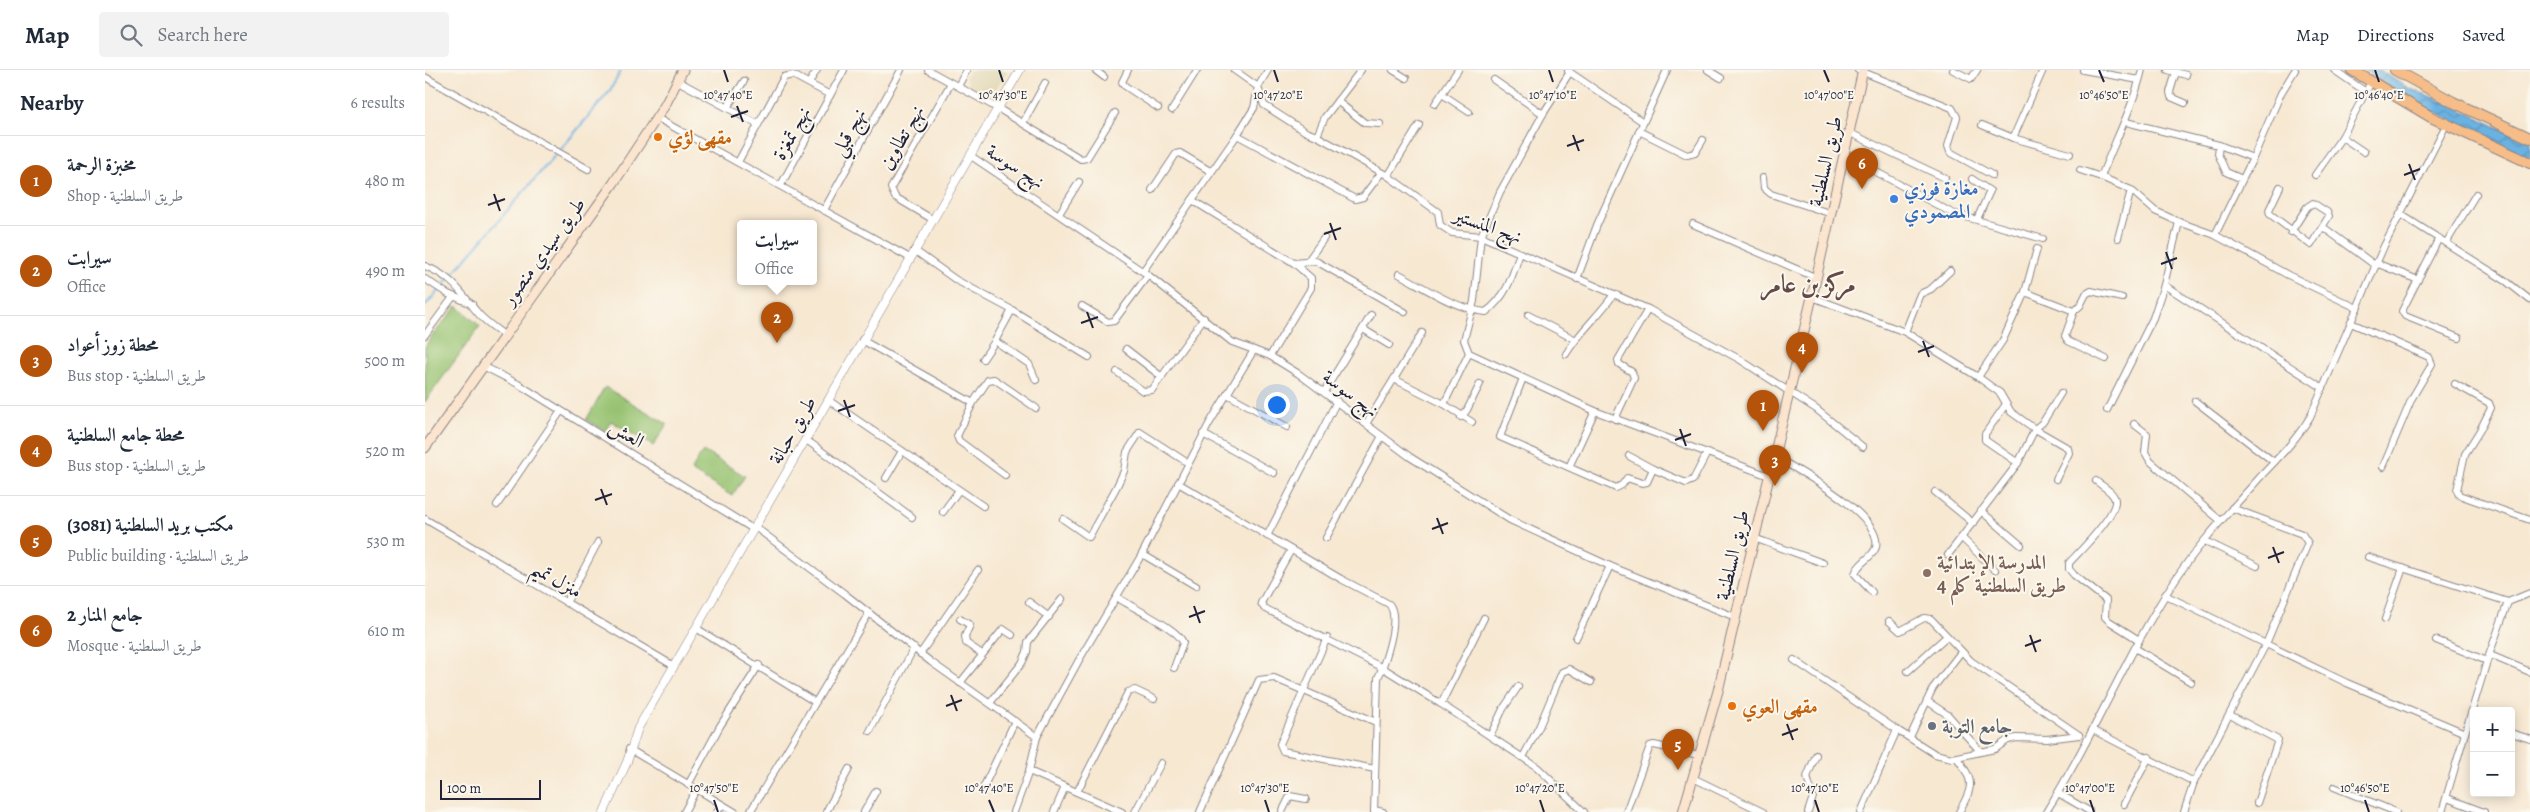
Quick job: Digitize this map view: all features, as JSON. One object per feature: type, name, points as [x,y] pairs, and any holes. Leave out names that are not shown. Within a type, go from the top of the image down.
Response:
[{"type":"highway","points":[[2352,70],[2446,125],[2530,163]]},
{"type":"highway","points":[[2395,70],[2445,98],[2530,138]]},
{"type":"main road","name":"طريق سيدي منصور","points":[[425,448],[613,184],[657,118],[683,70]]},
{"type":"main road","name":"طريق السلطنية","points":[[1683,812],[1735,617],[1817,278],[1850,133],[1861,71]]},
{"type":"street","points":[[809,83],[817,70]]},
{"type":"street","name":"نهج تمغزة","points":[[781,185],[844,70]]},
{"type":"street","name":"نهج قبلي","points":[[824,210],[901,70]]},
{"type":"street","points":[[928,70],[999,108],[1081,159],[1087,158],[1115,113]]},
{"type":"street","points":[[955,85],[967,70]]},
{"type":"street","name":"طريق حبانة","points":[[604,812],[627,762],[629,749],[638,728],[909,258],[971,156],[1020,70]]},
{"type":"street","points":[[1095,70],[1104,77]]},
{"type":"street","points":[[1128,70],[1122,82],[1125,86],[1159,108]]},
{"type":"street","points":[[1172,110],[1197,70]]},
{"type":"street","points":[[1234,70],[1259,87]]},
{"type":"street","points":[[1082,306],[1108,322],[1114,321],[1191,200],[1254,108],[1259,87],[1268,70]]},
{"type":"street","points":[[1317,136],[1325,117],[1361,70]]},
{"type":"street","points":[[1393,70],[1406,78]]},
{"type":"street","points":[[1435,104],[1458,70]]},
{"type":"street","points":[[1577,279],[1597,224],[1667,70]]},
{"type":"street","points":[[1708,70],[1721,78]]},
{"type":"street","points":[[1953,70],[1971,79],[1977,70]]},
{"type":"street","points":[[2013,138],[2043,70]]},
{"type":"street","points":[[2083,70],[2139,80]]},
{"type":"street","points":[[2101,178],[2111,149],[2126,122],[2142,70]]},
{"type":"street","points":[[2168,70],[2186,75]]},
{"type":"street","points":[[2215,235],[2253,158],[2281,93],[2295,70]]},
{"type":"street","points":[[2334,70],[2365,92]]},
{"type":"street","points":[[1643,122],[1569,71],[1500,192],[1481,236],[1472,311],[1464,340],[1469,353],[1595,411],[1769,476]]},
{"type":"street","points":[[1861,71],[1952,108],[1957,117],[1948,146],[1950,152],[1991,175]]},
{"type":"street","points":[[2175,72],[2170,92],[2171,97],[2185,102]]},
{"type":"street","points":[[738,162],[783,77],[791,74],[830,95]]},
{"type":"street","points":[[425,77],[588,169]]},
{"type":"street","points":[[1494,80],[1543,114]]},
{"type":"street","points":[[678,81],[757,124]]},
{"type":"street","points":[[678,81],[757,124]]},
{"type":"street","points":[[727,108],[744,81]]},
{"type":"street","points":[[2315,175],[2342,137],[2371,82]]},
{"type":"street","points":[[1023,123],[1045,83]]},
{"type":"street","name":"نهج تطاوين","points":[[933,219],[895,196],[891,188],[955,85]]},
{"type":"street","name":"نهج المنستير","points":[[1259,87],[1264,105],[1306,132],[1317,136],[1384,175],[1438,212],[1440,225],[1452,233],[1481,236],[1648,309],[1739,359],[1790,390],[1827,416],[1863,447]]},
{"type":"street","points":[[1442,94],[1469,112]]},
{"type":"street","points":[[1337,101],[1365,123],[1379,124]]},
{"type":"street","points":[[657,118],[781,185],[909,258]]},
{"type":"street","points":[[2126,122],[2219,145],[2253,158]]},
{"type":"street","points":[[1237,135],[1355,199],[1363,197],[1384,175],[1419,125]]},
{"type":"street","points":[[1982,125],[2013,138],[2071,154]]},
{"type":"street","points":[[2047,812],[2165,595],[2205,540],[2301,430],[2323,388],[2376,264],[2446,125]]},
{"type":"street","points":[[1639,130],[1687,155],[1695,153],[1703,140]]},
{"type":"street","points":[[1850,133],[1945,178]]},
{"type":"street","points":[[2342,137],[2363,152]]},
{"type":"street","points":[[2219,145],[2218,154],[2226,172],[2242,179]]},
{"type":"street","points":[[1152,190],[1175,154],[1180,153],[1210,172]]},
{"type":"street","points":[[1845,155],[1952,213],[2043,239]]},
{"type":"street","name":"نهج سوسة","points":[[971,156],[1145,273],[1233,342],[1270,356],[1325,392],[1409,456],[1510,520],[1610,566],[1735,617]]},
{"type":"street","points":[[2080,170],[2131,190],[2155,211],[2215,235],[2288,275],[2357,308]]},
{"type":"street","points":[[1763,178],[1764,188],[1771,194],[1832,214]]},
{"type":"street","points":[[1973,180],[1991,191],[1977,219]]},
{"type":"street","points":[[1059,214],[1079,182]]},
{"type":"street","points":[[2279,187],[2269,210],[2270,214],[2291,232],[2311,245],[2329,216],[2327,212],[2313,203],[2307,206],[2291,232]]},
{"type":"street","points":[[2118,238],[2131,190]]},
{"type":"street","points":[[2446,243],[2476,194]]},
{"type":"street","points":[[1191,200],[1294,263],[1311,278],[1311,288],[1270,356]]},
{"type":"street","points":[[2400,214],[2439,238],[2530,300]]},
{"type":"street","points":[[2107,410],[2153,318],[2164,285],[2179,222]]},
{"type":"street","points":[[1693,224],[1817,278]]},
{"type":"street","points":[[2323,227],[2376,264],[2418,280]]},
{"type":"street","points":[[1307,262],[1324,238]]},
{"type":"street","points":[[2439,238],[2402,311],[2405,316],[2459,338]]},
{"type":"street","points":[[1978,377],[2003,340],[2025,292],[2037,249]]},
{"type":"street","points":[[915,250],[955,280],[1012,310],[1089,357]]},
{"type":"street","points":[[1399,274],[1458,306],[1472,311],[1487,312],[1498,303],[1507,291],[1520,253]]},
{"type":"street","points":[[1294,263],[1316,261],[1405,312]]},
{"type":"street","points":[[425,266],[452,281],[482,317],[504,336]]},
{"type":"street","points":[[1905,332],[1920,294],[1931,289],[1950,271]]},
{"type":"street","points":[[428,281],[453,297],[472,304]]},
{"type":"street","points":[[2164,285],[2323,388]]},
{"type":"street","points":[[2106,360],[2068,341],[2065,336],[2074,311],[2080,306],[2085,294],[2091,291],[2122,298]]},
{"type":"street","points":[[2025,292],[2074,311]]},
{"type":"street","points":[[1566,354],[1575,339],[1593,322],[1614,294]]},
{"type":"street","points":[[425,335],[453,297]]},
{"type":"street","points":[[1812,297],[1905,332],[1978,377],[2000,393],[2011,412],[2035,429],[2068,448],[2069,453],[2056,479]]},
{"type":"street","points":[[1615,419],[1634,378],[1632,372],[1619,364],[1618,360],[1648,309]]},
{"type":"street","points":[[983,359],[1012,310]]},
{"type":"street","points":[[1325,392],[1371,315]]},
{"type":"street","points":[[1529,315],[1575,339]]},
{"type":"street","points":[[1117,372],[1143,391],[1152,390],[1204,318]]},
{"type":"street","points":[[2351,323],[2429,357],[2432,364],[2412,398],[2383,467]]},
{"type":"street","points":[[1363,329],[1389,345]]},
{"type":"street","points":[[1366,424],[1422,333]]},
{"type":"street","points":[[862,340],[973,404]]},
{"type":"street","points":[[995,341],[1029,364],[1036,380]]},
{"type":"street","points":[[1126,349],[1162,377]]},
{"type":"street","points":[[1014,812],[1029,771],[1037,737],[1142,554],[1203,434],[1254,350]]},
{"type":"street","points":[[1445,404],[1469,353]]},
{"type":"street","name":"العش","points":[[483,366],[518,384],[754,528],[920,654],[1037,737]]},
{"type":"street","points":[[1523,378],[1500,437],[1616,488],[1621,486],[1627,478],[1642,483],[1647,482],[1653,469]]},
{"type":"street","points":[[1005,475],[959,441],[957,436],[988,380],[994,379],[1036,408]]},
{"type":"street","points":[[1395,379],[1445,404],[1461,417],[1472,422]]},
{"type":"street","points":[[1461,417],[1467,410],[1480,384]]},
{"type":"street","points":[[2455,384],[2489,403],[2491,408],[2481,430],[2465,454],[2457,490],[2459,495],[2530,520]]},
{"type":"street","points":[[1948,555],[1963,538],[2018,463],[2035,429],[2043,422],[2061,393]]},
{"type":"street","points":[[1227,394],[1287,427]]},
{"type":"street","points":[[828,400],[983,506]]},
{"type":"street","points":[[1267,536],[1337,401]]},
{"type":"street","points":[[2195,401],[2274,462]]},
{"type":"street","points":[[2006,404],[1985,434],[1985,440],[2018,463]]},
{"type":"street","points":[[497,505],[561,411]]},
{"type":"street","points":[[1569,467],[1595,411]]},
{"type":"street","points":[[2134,424],[2147,434],[2145,452],[2150,461],[2221,521]]},
{"type":"street","points":[[1063,519],[1089,537],[1124,471],[1127,452],[1140,432],[1188,464]]},
{"type":"street","points":[[1203,434],[1274,473]]},
{"type":"street","points":[[1326,538],[1382,436]]},
{"type":"street","points":[[805,439],[912,517]]},
{"type":"street","points":[[886,478],[903,451]]},
{"type":"street","points":[[1629,456],[1686,483],[1693,480],[1707,453]]},
{"type":"street","points":[[1774,456],[1829,490],[1862,515],[1873,531],[1876,543],[1873,553],[1857,569],[1855,574],[1872,592]]},
{"type":"street","points":[[2096,481],[2112,493],[2115,504],[2104,523],[2069,563],[2069,569],[2073,575],[2106,600],[2105,617],[2139,640]]},
{"type":"street","points":[[1178,483],[1291,550],[1389,604],[1394,609],[1395,618],[1383,668],[1378,678],[1374,811],[1383,812]]},
{"type":"street","points":[[943,512],[959,490]]},
{"type":"street","points":[[1935,492],[1973,523]]},
{"type":"street","points":[[2184,812],[2194,782],[2266,644],[2308,544],[2302,534],[2296,531],[2233,508]]},
{"type":"street","points":[[1981,511],[2021,545]]},
{"type":"street","name":"منزل تميم","points":[[425,519],[674,666]]},
{"type":"street","points":[[1754,538],[1823,563]]},
{"type":"street","points":[[1963,538],[1995,570]]},
{"type":"street","points":[[2205,540],[2257,566]]},
{"type":"street","points":[[566,603],[598,542]]},
{"type":"street","points":[[1291,550],[1261,603],[1264,608],[1327,638],[1383,668],[1441,704],[1523,757],[1555,783],[1584,812]]},
{"type":"street","points":[[1142,554],[1196,586]]},
{"type":"street","points":[[2368,557],[2509,602],[2523,598],[2530,593]]},
{"type":"street","points":[[1576,638],[1610,566]]},
{"type":"street","points":[[2385,619],[2403,568]]},
{"type":"street","points":[[920,654],[978,570]]},
{"type":"street","points":[[2165,595],[2347,683],[2465,732]]},
{"type":"street","points":[[1117,597],[1179,636],[1183,643],[1174,668]]},
{"type":"street","points":[[2523,598],[2530,601]]},
{"type":"street","points":[[989,704],[1022,663],[1027,652],[1028,642],[1063,599]]},
{"type":"street","points":[[1029,602],[1049,617]]},
{"type":"street","points":[[2475,707],[2488,658],[2509,602]]},
{"type":"street","points":[[750,812],[869,614]]},
{"type":"street","points":[[1441,704],[1485,618]]},
{"type":"street","points":[[1889,621],[1900,631],[1928,618],[1961,652],[2011,690],[2087,740]]},
{"type":"street","points":[[960,619],[970,625],[965,636],[966,642],[982,654]]},
{"type":"street","points":[[696,628],[759,665],[815,702]]},
{"type":"street","points":[[960,683],[1003,629],[1012,635]]},
{"type":"street","points":[[1909,671],[1947,636]]},
{"type":"street","points":[[1327,638],[1280,744],[1283,751],[1375,769]]},
{"type":"street","points":[[2436,640],[2530,672]]},
{"type":"street","points":[[870,731],[913,648]]},
{"type":"street","points":[[2135,648],[2191,682]]},
{"type":"street","points":[[1910,737],[1933,688],[1961,652]]},
{"type":"street","points":[[1794,660],[1935,754],[1957,758],[1980,751],[1995,749],[2008,740],[2016,738],[2047,739],[2079,735]]},
{"type":"street","points":[[687,785],[720,726],[759,665]]},
{"type":"street","points":[[1523,757],[1539,727],[1563,672],[1569,669],[1591,682]]},
{"type":"street","points":[[1200,812],[1259,680],[1274,678],[1304,693],[1376,722]]},
{"type":"street","points":[[1490,736],[1503,709],[1518,687]]},
{"type":"street","points":[[1077,792],[1128,692],[1135,690],[1153,698]]},
{"type":"street","points":[[1927,701],[1948,715],[1980,751]]},
{"type":"street","points":[[2230,715],[2278,740],[2257,802]]},
{"type":"street","points":[[984,786],[1015,722]]},
{"type":"street","points":[[2442,812],[2465,732],[2470,723]]},
{"type":"street","points":[[1861,812],[1897,730]]},
{"type":"street","points":[[2093,730],[2149,757],[2194,782]]},
{"type":"street","points":[[2515,734],[2530,739]]},
{"type":"street","points":[[1626,812],[1650,746],[1654,745],[1699,755]]},
{"type":"street","points":[[629,749],[735,812]]},
{"type":"street","points":[[1808,812],[1813,797],[1807,777],[1815,755]]},
{"type":"street","points":[[2124,804],[2149,757]]},
{"type":"street","points":[[1957,758],[1969,776],[1971,786],[1959,812]]},
{"type":"street","points":[[1135,812],[1161,763]]},
{"type":"street","points":[[826,812],[849,769]]},
{"type":"street","points":[[1029,771],[1077,792],[1106,809],[1122,812]]},
{"type":"street","points":[[1693,778],[1763,812]]},
{"type":"street","points":[[1054,812],[1065,787]]},
{"type":"street","points":[[2333,787],[2396,812]]},
{"type":"street","points":[[683,812],[696,790]]},
{"type":"street","points":[[864,812],[876,792]]},
{"type":"street","points":[[2058,793],[2089,811]]},
{"type":"street","points":[[1282,812],[1290,796],[1306,799]]},
{"type":"street","points":[[2447,798],[2484,812]]},
{"type":"street","points":[[717,812],[722,805]]},
{"type":"shaded area","points":[[970,70],[1007,70],[994,93],[988,94],[979,90],[976,95],[965,90],[968,84],[966,77]]},
{"type":"green space","points":[[457,306],[480,326],[425,402],[425,347]]},
{"type":"green space","points":[[605,387],[667,424],[653,446],[611,421],[605,431],[586,420]]},
{"type":"green space","points":[[703,451],[745,476],[732,496],[691,471]]},
{"type":"water","points":[[2364,70],[2379,70],[2408,88],[2438,99],[2530,142],[2530,158],[2409,100]]},
{"type":"waterway","points":[[560,150],[609,92],[621,71]]},
{"type":"waterway","points":[[425,306],[557,153]]},
{"type":"place","name":"مقهى لؤي","points":[[658,137]]},
{"type":"place","name":"جامع المنار 2","points":[[1862,189]]},
{"type":"place","name":"مغازة فوزي المصمودي","points":[[1894,199]]},
{"type":"place","name":"سيرابت","points":[[777,343]]},
{"type":"place","name":"محطة جامع السلطنية","points":[[1802,373]]},
{"type":"place","name":"مخبزة الرحمة","points":[[1763,431]]},
{"type":"place","name":"محطة زوز أعواد","points":[[1775,486]]},
{"type":"place","name":"المدرسة الإبتدائية طريق السلطنية كلم 4","points":[[1927,573]]},
{"type":"place","name":"مقهى العوي","points":[[1732,706]]},
{"type":"place","name":"جامع التوبة","points":[[1932,726]]},
{"type":"place","name":"مكتب بريد السلطنية (3081)","points":[[1678,770]]},
{"type":"district","name":"مركز بن عامر","points":[[1808,283]]}]
